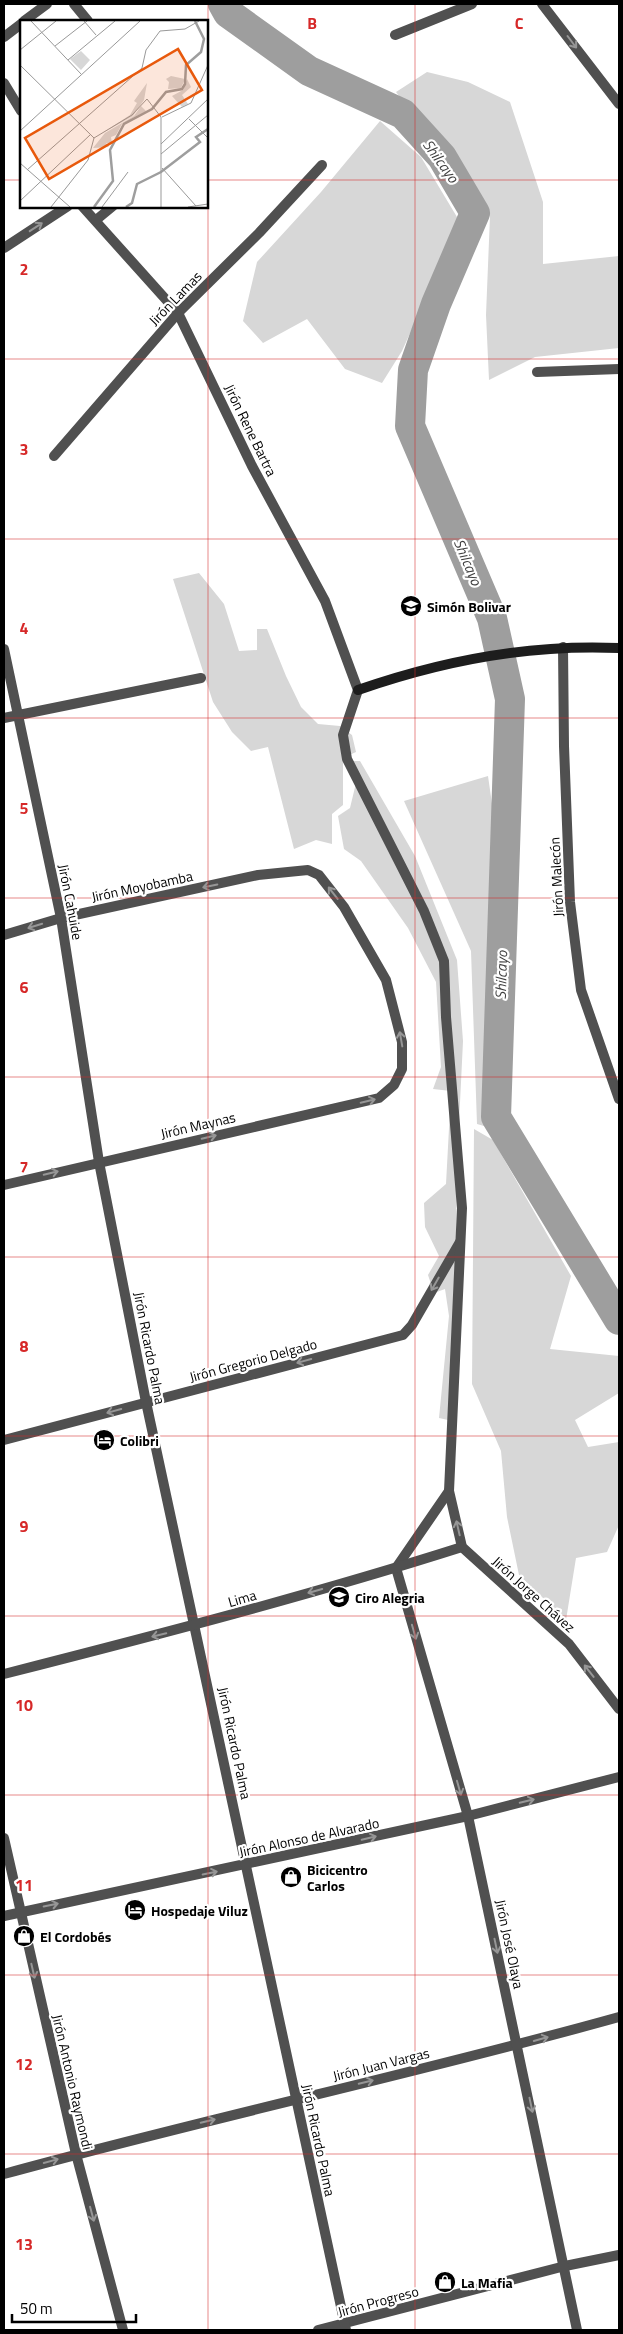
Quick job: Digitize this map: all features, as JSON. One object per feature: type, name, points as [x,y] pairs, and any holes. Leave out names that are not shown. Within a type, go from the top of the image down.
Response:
[{"type":"main road","points":[[358,690],[441,664],[563,647],[619,648]]},
{"type":"street","points":[[25,20],[47,4]]},
{"type":"street","points":[[74,4],[87,20]]},
{"type":"street","points":[[395,35],[472,4]]},
{"type":"street","points":[[542,4],[619,104]]},
{"type":"street","points":[[4,37],[20,25]]},
{"type":"street","points":[[4,83],[20,109]]},
{"type":"street","name":"Jirón Lamas","points":[[54,456],[178,313],[259,234],[322,164]]},
{"type":"street","points":[[4,248],[65,208]]},
{"type":"street","name":"Jirón Rene Bartra","points":[[84,208],[178,313],[252,466],[325,601],[358,690]]},
{"type":"street","points":[[96,220],[111,208]]},
{"type":"street","points":[[537,372],[619,369]]},
{"type":"street","name":"Jirón Malecón","points":[[563,647],[564,746],[570,902],[581,990],[615,1071],[619,1099]]},
{"type":"street","name":"Jirón Cahuide","points":[[4,649],[61,918],[99,1162]]},
{"type":"street","points":[[4,718],[201,678]]},
{"type":"street","points":[[358,690],[343,735],[347,759],[424,911],[444,961],[446,1017],[462,1208],[449,1491],[462,1547]]},
{"type":"street","name":"Jirón Moyobamba","points":[[4,935],[61,918],[258,875],[308,870],[318,875],[344,907],[386,980],[402,1042],[402,1069],[394,1085]]},
{"type":"street","name":"Jirón Maynas","points":[[4,1185],[380,1098],[394,1085]]},
{"type":"street","name":"Jirón Ricardo Palma","points":[[99,1162],[146,1402],[346,2327]]},
{"type":"street","name":"Jirón Gregorio Delgado","points":[[4,1440],[403,1335],[412,1325],[460,1242]]},
{"type":"street","points":[[396,1568],[449,1491]]},
{"type":"street","name":"Lima","points":[[4,1674],[195,1625],[396,1568],[462,1547]]},
{"type":"street","name":"Jirón Jorge Chávez","points":[[462,1547],[569,1644],[619,1710]]},
{"type":"street","name":"Jirón José Olaya","points":[[396,1568],[468,1816],[565,2266],[577,2330]]},
{"type":"street","name":"Jirón Alonso de Alvarado","points":[[4,1916],[468,1816],[619,1777]]},
{"type":"street","name":"Jirón Antonio Raymondi","points":[[4,1838],[19,1912],[76,2154],[123,2330]]},
{"type":"street","name":"Jirón Juan Vargas","points":[[4,2174],[76,2154],[518,2045],[619,2017]]},
{"type":"street","name":"Jirón Progreso","points":[[318,2330],[346,2327],[565,2266],[619,2255]]},
{"type":"shaded area","points":[[427,72],[468,82],[510,102],[543,202],[543,264],[619,256],[619,348],[535,357],[489,380],[486,315],[490,216],[396,92]]},
{"type":"shaded area","points":[[380,121],[421,157],[460,222],[402,351],[382,383],[345,369],[307,319],[263,343],[243,321],[257,262],[321,192]]},
{"type":"shaded area","points":[[199,573],[224,604],[239,651],[257,650],[257,629],[267,629],[301,707],[318,724],[340,726],[352,735],[356,752],[343,758],[343,805],[332,814],[332,844],[316,840],[294,849],[268,747],[251,751],[232,732],[213,702],[173,579]]},
{"type":"shaded area","points":[[351,761],[360,761],[415,856],[457,960],[463,1041],[457,1164],[455,1321],[448,1420],[439,1418],[449,1316],[445,1289],[434,1293],[428,1275],[439,1256],[425,1227],[424,1203],[446,1184],[451,1091],[433,1089],[441,1067],[436,982],[408,928],[361,861],[344,849],[338,816],[350,808],[356,783]]},
{"type":"shaded area","points":[[488,776],[496,832],[489,1030],[491,1128],[477,1124],[471,951],[404,801]]},
{"type":"shaded area","points":[[474,1129],[493,1140],[571,1276],[550,1349],[619,1356],[619,1393],[575,1420],[588,1447],[619,1442],[619,1525],[607,1552],[576,1558],[566,1620],[519,1575],[507,1517],[501,1451],[472,1384]]},
{"type":"waterway","name":"Shilcayo","points":[[223,4],[228,13],[309,71],[403,114],[442,157],[475,213],[436,304],[413,370],[410,426],[492,618],[510,699],[496,1117],[619,1320]]},
{"type":"place","name":"Simón Bolivar","points":[[411,606]]},
{"type":"place","name":"Colibri","points":[[104,1440]]},
{"type":"place","name":"Ciro Alegria","points":[[339,1597]]},
{"type":"place","name":"Bicicentro Carlos","points":[[291,1877]]},
{"type":"place","name":"Hospedaje Viluz","points":[[135,1910]]},
{"type":"place","name":"El Cordobés","points":[[24,1936]]},
{"type":"place","name":"La Mafia","points":[[445,2282]]}]
